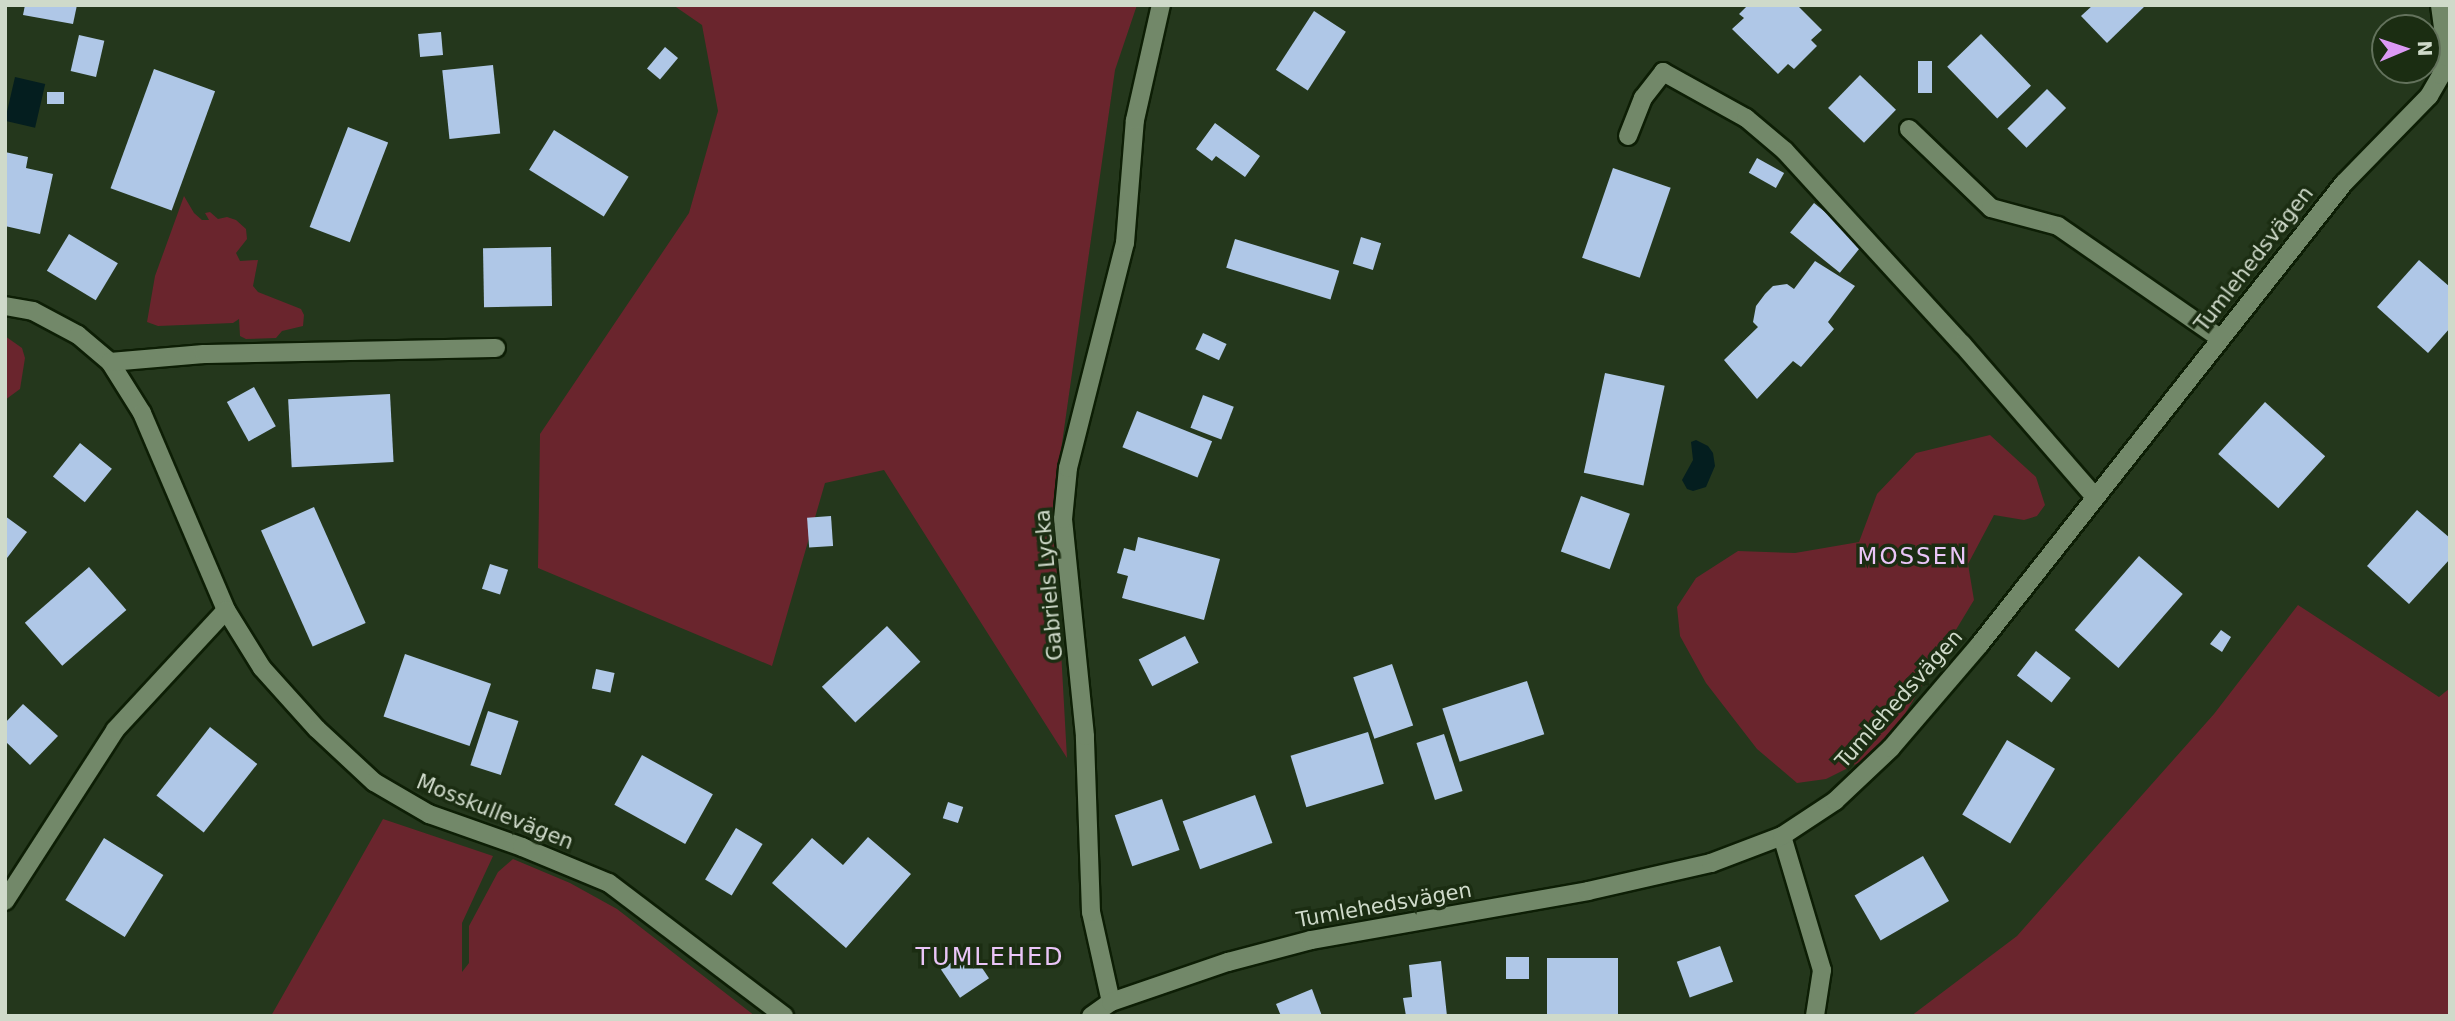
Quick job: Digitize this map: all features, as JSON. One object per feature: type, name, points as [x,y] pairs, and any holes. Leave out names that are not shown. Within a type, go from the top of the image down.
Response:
[{"type":"street","name":"Gabriels Lycka","points":[[1111,1002],[1091,912],[1086,736],[1063,519],[1068,468],[1125,243],[1135,120],[1161,5]]},
{"type":"street","name":"Tumlehedsvägen","points":[[1091,1016],[1111,1002],[1228,962],[1311,940],[1612,886],[1711,863],[1782,836],[1835,801],[1891,748],[1980,644],[2344,183],[2429,96],[2448,57],[2440,5]]},
{"type":"street","points":[[1628,136],[1643,98],[1663,72],[1746,118],[1786,151],[1962,344],[2095,497]]},
{"type":"street","points":[[1909,129],[1991,208],[2058,226],[2220,338]]},
{"type":"street","name":"Mosskullevägen","points":[[5,306],[33,311],[78,335],[110,362],[142,413],[226,610],[262,668],[317,729],[374,782],[429,814],[522,846],[610,883],[784,1016]]},
{"type":"street","points":[[110,362],[218,353],[496,348]]},
{"type":"street","points":[[5,901],[115,730],[226,610]]},
{"type":"street","points":[[1782,836],[1822,970],[1815,1016]]},
{"type":"shaded area","points":[[673,5],[1137,5],[1115,70],[1053,507],[1067,758],[884,470],[825,483],[772,666],[538,568],[540,434],[689,213],[718,111],[702,25]]},
{"type":"shaded area","points":[[184,196],[194,213],[202,220],[209,220],[205,213],[210,212],[218,219],[227,217],[236,220],[246,229],[247,239],[236,253],[240,261],[258,260],[253,286],[258,292],[301,309],[304,315],[303,326],[282,331],[276,338],[246,339],[240,336],[239,319],[233,323],[158,326],[147,322],[155,276]]},
{"type":"shaded area","points":[[5,336],[22,348],[25,358],[20,389],[5,400]]},
{"type":"shaded area","points":[[1990,435],[2036,477],[2045,505],[2037,516],[2024,520],[1994,515],[1968,564],[1974,600],[1897,727],[1868,758],[1826,779],[1797,783],[1757,749],[1706,683],[1680,636],[1677,607],[1696,578],[1738,551],[1795,553],[1859,542],[1877,494],[1916,453]]},
{"type":"shaded area","points":[[2298,605],[2439,697],[2450,688],[2450,1016],[1911,1016],[2017,936],[2214,714]]},
{"type":"shaded area","points":[[383,819],[493,856],[462,923],[462,972],[469,963],[469,926],[498,872],[513,859],[570,883],[617,909],[755,1016],[271,1016]]},
{"type":"water","points":[[15,77],[45,84],[35,128],[5,121]]},
{"type":"water","points":[[1696,440],[1708,446],[1713,453],[1715,466],[1706,487],[1693,491],[1687,489],[1682,480],[1693,460],[1691,442]]},
{"type":"building","points":[[25,5],[77,5],[73,24],[23,15]]},
{"type":"building","points":[[1748,5],[1797,5],[1822,30],[1811,40],[1817,46],[1794,69],[1788,64],[1778,74],[1732,29],[1744,18],[1739,14]]},
{"type":"building","points":[[2093,5],[2146,5],[2107,43],[2081,16]]},
{"type":"building","points":[[1314,11],[1346,32],[1308,90],[1276,70]]},
{"type":"building","points":[[441,32],[443,55],[420,57],[418,34]]},
{"type":"building","points":[[1981,34],[2031,86],[1997,118],[1947,67]]},
{"type":"building","points":[[79,35],[104,41],[96,77],[71,71]]},
{"type":"building","points":[[665,47],[678,58],[660,79],[647,68]]},
{"type":"building","points":[[1918,61],[1932,61],[1932,93],[1918,93]]},
{"type":"building","points":[[493,65],[500,134],[449,139],[442,70]]},
{"type":"building","points":[[154,69],[215,91],[172,211],[111,188]]},
{"type":"building","points":[[1860,75],[1896,110],[1864,143],[1828,108]]},
{"type":"building","points":[[2047,89],[2066,108],[2026,148],[2007,129]]},
{"type":"building","points":[[47,92],[64,92],[64,104],[47,104]]},
{"type":"building","points":[[1215,123],[1260,156],[1245,177],[1216,156],[1212,161],[1196,149]]},
{"type":"building","points":[[348,127],[388,142],[350,242],[310,227]]},
{"type":"building","points":[[554,130],[629,177],[604,216],[529,170]]},
{"type":"building","points":[[5,152],[28,157],[26,168],[53,174],[40,234],[5,226]]},
{"type":"building","points":[[1757,158],[1784,173],[1776,188],[1749,173]]},
{"type":"building","points":[[1613,168],[1671,188],[1640,278],[1582,258]]},
{"type":"building","points":[[1814,203],[1864,243],[1840,273],[1790,233]]},
{"type":"building","points":[[69,234],[118,263],[96,300],[47,271]]},
{"type":"building","points":[[1361,237],[1381,243],[1373,270],[1353,264]]},
{"type":"building","points":[[1235,239],[1339,271],[1330,300],[1226,268]]},
{"type":"building","points":[[551,247],[552,306],[484,307],[483,248]]},
{"type":"building","points":[[2419,260],[2450,287],[2450,328],[2428,353],[2377,307]]},
{"type":"building","points":[[1815,261],[1855,286],[1828,322],[1834,329],[1801,367],[1793,361],[1757,399],[1724,360],[1758,327],[1753,322],[1756,306],[1765,294],[1773,286],[1787,284],[1794,289]]},
{"type":"building","points":[[1203,333],[1227,344],[1219,360],[1195,349]]},
{"type":"building","points":[[1605,373],[1665,386],[1643,485],[1584,473]]},
{"type":"building","points":[[254,387],[276,426],[249,441],[227,402]]},
{"type":"building","points":[[390,394],[394,462],[292,467],[288,399]]},
{"type":"building","points":[[1203,395],[1234,407],[1221,440],[1190,428]]},
{"type":"building","points":[[2265,402],[2325,456],[2278,508],[2218,454]]},
{"type":"building","points":[[1137,411],[1212,441],[1197,478],[1122,447]]},
{"type":"building","points":[[80,443],[112,469],[85,502],[53,476]]},
{"type":"building","points":[[1581,496],[1630,514],[1610,569],[1561,551]]},
{"type":"building","points":[[314,507],[366,623],[313,647],[261,531]]},
{"type":"building","points":[[2417,510],[2450,538],[2450,559],[2409,604],[2367,566]]},
{"type":"building","points":[[5,516],[27,532],[7,558],[5,556]]},
{"type":"building","points":[[831,516],[833,546],[809,548],[807,518]]},
{"type":"building","points":[[1138,537],[1220,559],[1204,620],[1122,598],[1128,576],[1117,573],[1124,548],[1135,551]]},
{"type":"building","points":[[2139,556],[2183,594],[2118,668],[2075,630]]},
{"type":"building","points":[[490,564],[508,570],[500,595],[482,589]]},
{"type":"building","points":[[89,567],[126,610],[62,666],[25,623]]},
{"type":"building","points":[[887,626],[920,662],[855,723],[822,687]]},
{"type":"building","points":[[2221,630],[2231,637],[2222,652],[2210,644]]},
{"type":"building","points":[[1185,636],[1199,663],[1152,686],[1139,660]]},
{"type":"building","points":[[2036,651],[2071,678],[2052,703],[2017,675]]},
{"type":"building","points":[[405,654],[491,684],[470,746],[384,716]]},
{"type":"building","points":[[1392,664],[1413,725],[1374,739],[1353,677]]},
{"type":"building","points":[[596,669],[615,673],[610,693],[592,689]]},
{"type":"building","points":[[1527,681],[1544,734],[1460,762],[1442,709]]},
{"type":"building","points":[[23,704],[58,736],[30,765],[5,741],[5,723]]},
{"type":"building","points":[[488,711],[518,721],[501,775],[470,765]]},
{"type":"building","points":[[210,727],[257,764],[204,832],[156,796]]},
{"type":"building","points":[[1368,732],[1384,784],[1306,807],[1291,756]]},
{"type":"building","points":[[1444,734],[1463,791],[1435,800],[1416,743]]},
{"type":"building","points":[[2007,740],[2055,769],[2010,843],[1962,815]]},
{"type":"building","points":[[642,755],[713,794],[685,844],[614,805]]},
{"type":"building","points":[[1255,795],[1272,843],[1200,869],[1183,821]]},
{"type":"building","points":[[1162,799],[1180,850],[1132,866],[1115,815]]},
{"type":"building","points":[[948,802],[963,807],[958,823],[943,818]]},
{"type":"building","points":[[736,828],[763,844],[732,895],[705,879]]},
{"type":"building","points":[[868,837],[911,874],[846,948],[772,883],[812,838],[843,865]]},
{"type":"building","points":[[104,838],[163,875],[125,937],[65,900]]},
{"type":"building","points":[[1923,856],[1949,901],[1881,941],[1855,896]]},
{"type":"building","points":[[1720,946],[1733,982],[1690,997],[1677,962]]},
{"type":"building","points":[[970,950],[989,978],[960,998],[941,970]]},
{"type":"building","points":[[1506,957],[1529,957],[1529,979],[1506,979]]},
{"type":"building","points":[[1547,958],[1618,958],[1618,1016],[1547,1016]]},
{"type":"building","points":[[1441,961],[1447,1016],[1406,1016],[1403,998],[1412,997],[1409,965]]},
{"type":"building","points":[[1312,989],[1322,1016],[1281,1016],[1276,1004]]},
{"type":"district","name":"MOSSEN","points":[[1913,556]]},
{"type":"district","name":"TUMLEHED","points":[[990,958]]}]
